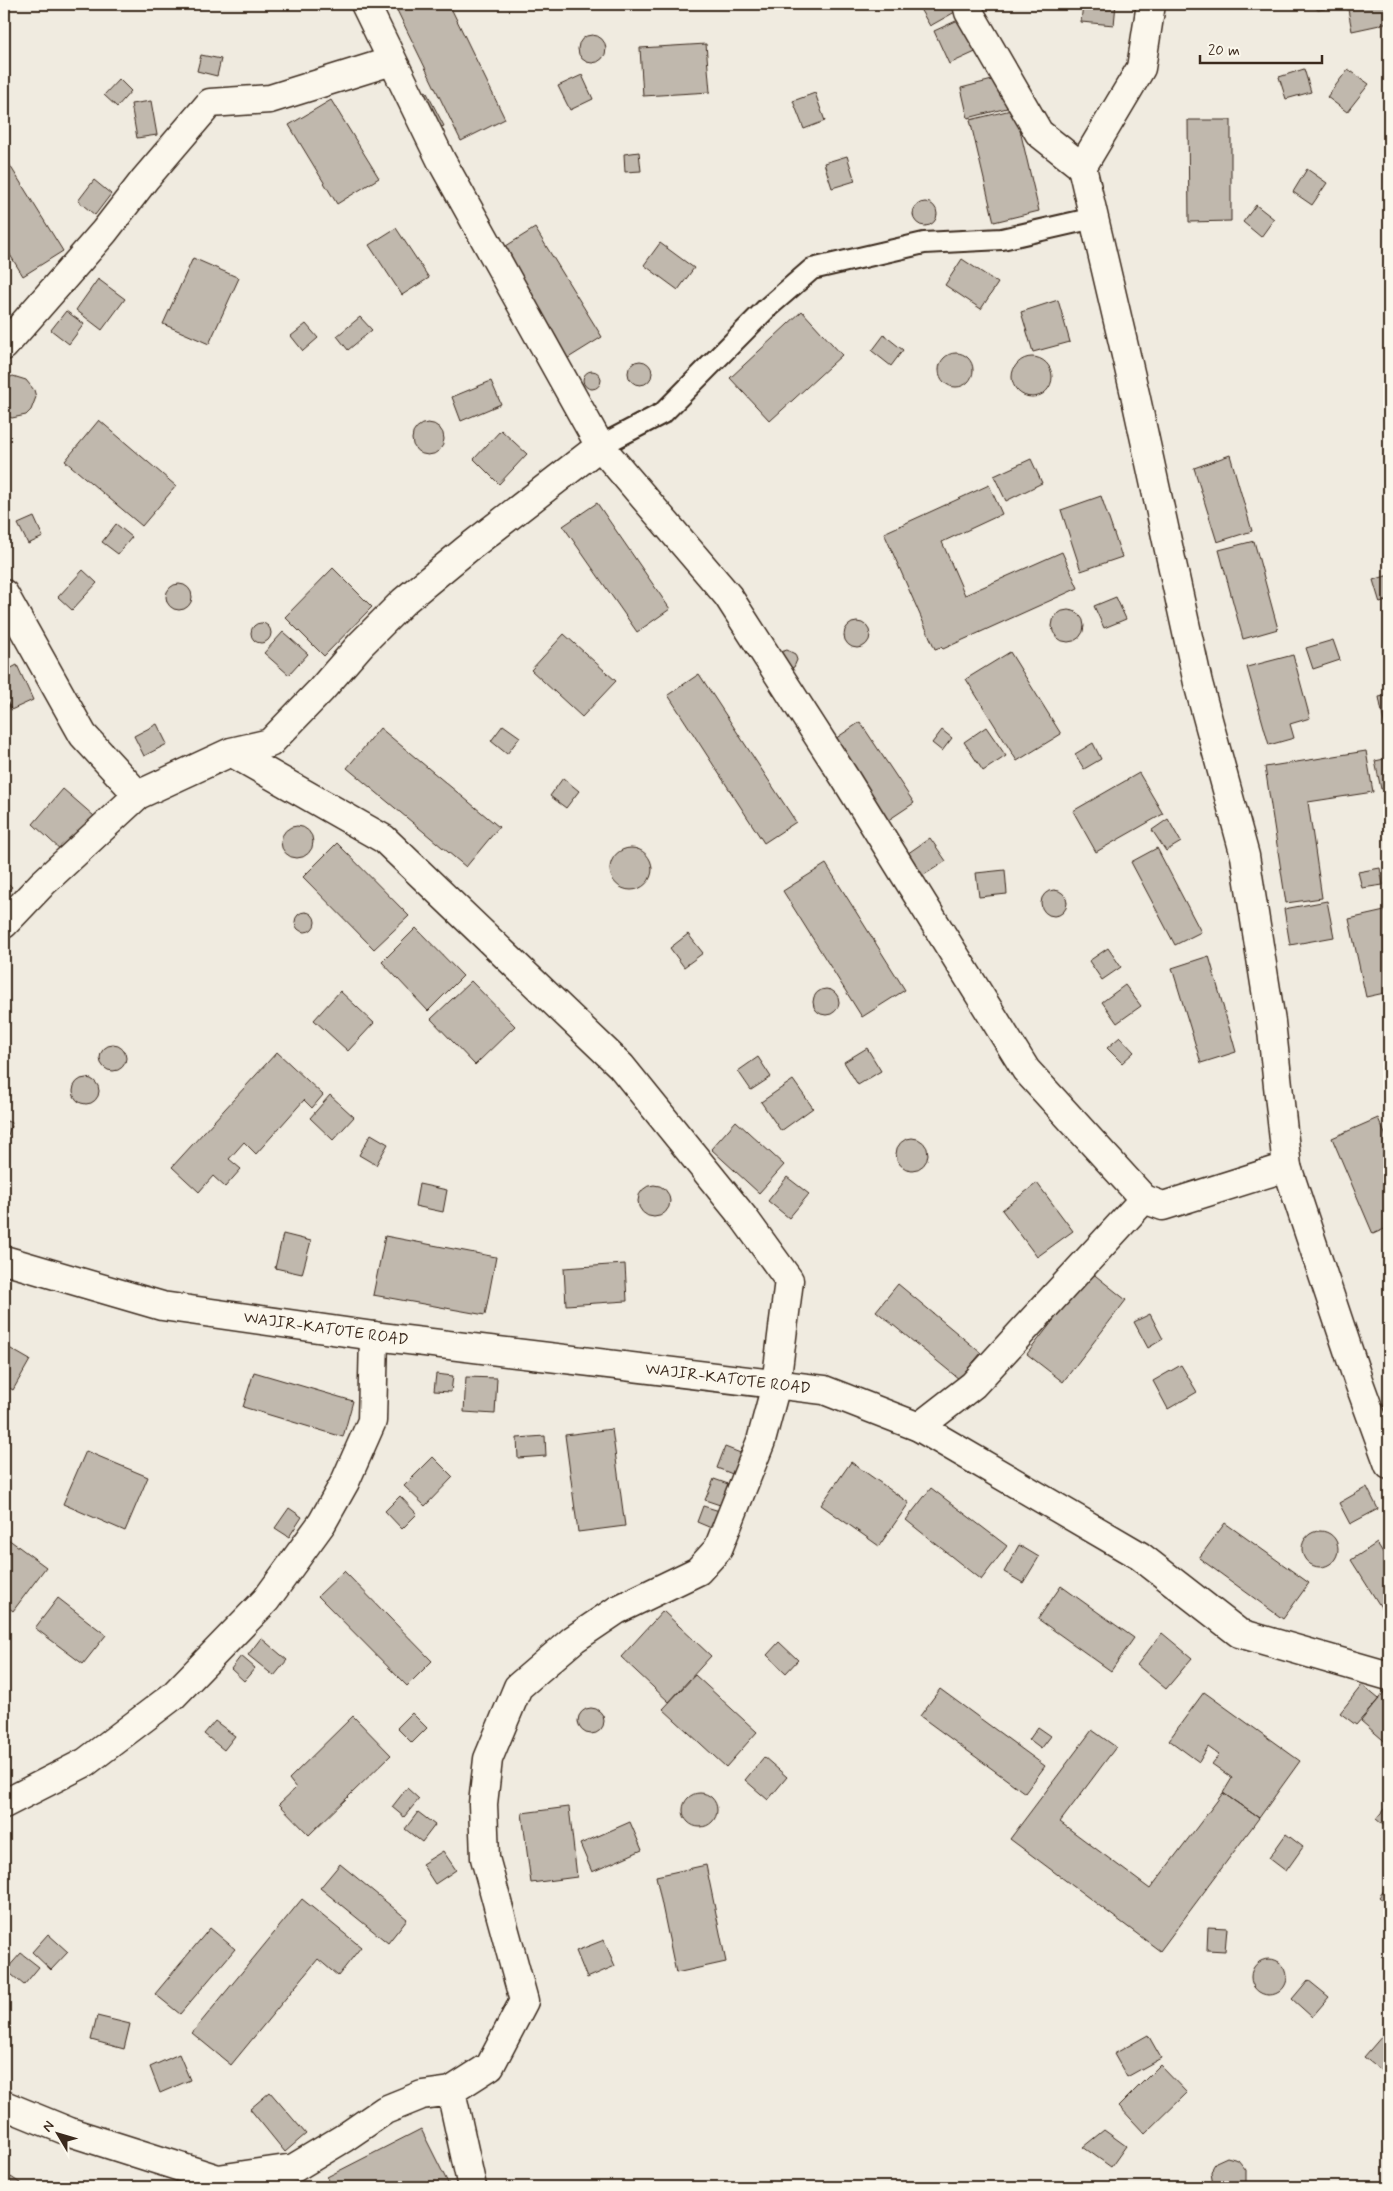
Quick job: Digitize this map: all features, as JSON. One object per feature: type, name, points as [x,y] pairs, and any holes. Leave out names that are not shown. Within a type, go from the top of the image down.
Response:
[{"type":"street","points":[[364,4],[441,160],[600,446],[728,596],[845,778],[1026,1070],[1144,1199],[1162,1206],[1287,1167]]},
{"type":"street","points":[[966,4],[1040,133],[1082,167],[1136,394],[1198,683],[1245,856],[1271,1022],[1287,1167],[1358,1380],[1389,1465]]},
{"type":"street","points":[[1082,167],[1141,68],[1151,4]]},
{"type":"street","points":[[4,346],[104,232],[210,103],[270,99],[392,61]]},
{"type":"street","points":[[4,924],[43,883],[138,795],[231,752],[270,743],[321,690],[361,644],[404,602],[467,549],[600,446]]},
{"type":"street","points":[[4,594],[83,735],[138,795]]},
{"type":"street","points":[[4,2105],[70,2132],[218,2178],[294,2168],[344,2138],[385,2110],[422,2095],[451,2091],[490,2066],[524,2000],[485,1858],[483,1804],[488,1759],[518,1687],[574,1639],[616,1610],[698,1571],[718,1549],[761,1441],[776,1385],[789,1280],[744,1218],[621,1066],[384,839],[231,752]]},
{"type":"street","points":[[919,1427],[973,1385],[1144,1199]]},
{"type":"street","name":"WAJIR-KATOTE ROAD","points":[[4,1260],[162,1306],[374,1336],[824,1390],[919,1427],[1140,1556],[1239,1633],[1389,1676]]},
{"type":"street","points":[[4,1804],[86,1762],[173,1696],[266,1600],[322,1523],[345,1482],[372,1421],[374,1336]]},
{"type":"street","points":[[451,2091],[472,2187]]},
{"type":"lane","points":[[600,446],[663,413],[767,308],[812,269],[924,243],[1002,239],[1094,218]]},
{"type":"building","points":[[394,4],[449,4],[505,119],[461,141]]},
{"type":"building","points":[[917,4],[960,4],[962,8],[930,26]]},
{"type":"building","points":[[1083,4],[1116,4],[1114,25],[1081,22]]},
{"type":"building","points":[[1310,4],[1330,4],[1325,9],[1318,10]]},
{"type":"building","points":[[1347,4],[1389,4],[1389,23],[1352,31]]},
{"type":"building","points":[[967,16],[982,49],[949,64],[934,31]]},
{"type":"building","points":[[592,35],[602,39],[606,49],[602,59],[592,63],[582,59],[578,49],[582,39]]},
{"type":"building","points":[[706,44],[710,92],[643,96],[640,48]]},
{"type":"building","points":[[201,55],[221,59],[217,76],[197,71]]},
{"type":"building","points":[[1304,69],[1311,92],[1286,99],[1279,77]]},
{"type":"building","points":[[1348,69],[1369,84],[1347,112],[1327,97]]},
{"type":"building","points":[[582,75],[593,99],[570,110],[558,86]]},
{"type":"building","points":[[1000,78],[1007,108],[968,118],[961,88]]},
{"type":"building","points":[[119,79],[131,91],[117,107],[104,95]]},
{"type":"building","points":[[426,91],[444,126],[432,131],[414,97]]},
{"type":"building","points":[[815,93],[825,121],[804,129],[793,101]]},
{"type":"building","points":[[331,100],[379,178],[337,204],[289,125]]},
{"type":"building","points":[[151,101],[157,135],[137,138],[131,104]]},
{"type":"building","points":[[1015,109],[1039,211],[994,222],[970,120]]},
{"type":"building","points":[[1188,120],[1231,120],[1231,221],[1189,222]]},
{"type":"building","points":[[639,152],[641,171],[625,172],[624,154]]},
{"type":"building","points":[[4,156],[63,251],[23,276],[4,245]]},
{"type":"building","points":[[847,156],[855,181],[832,188],[824,163]]},
{"type":"building","points":[[1307,169],[1327,183],[1312,205],[1293,192]]},
{"type":"building","points":[[94,180],[111,194],[95,215],[78,201]]},
{"type":"building","points":[[925,202],[934,205],[937,214],[934,223],[925,226],[916,223],[913,214],[916,205]]},
{"type":"building","points":[[1256,205],[1274,219],[1261,237],[1243,222]]},
{"type":"building","points":[[396,228],[429,278],[402,295],[369,245]]},
{"type":"building","points":[[535,228],[602,337],[565,360],[498,251]]},
{"type":"building","points":[[660,243],[694,268],[678,290],[644,265]]},
{"type":"building","points":[[193,258],[239,278],[209,344],[163,324]]},
{"type":"building","points":[[962,259],[998,283],[981,309],[945,285]]},
{"type":"building","points":[[98,279],[125,299],[102,330],[76,310]]},
{"type":"building","points":[[1058,300],[1070,342],[1033,352],[1021,312]]},
{"type":"building","points":[[66,311],[84,324],[69,344],[51,330]]},
{"type":"building","points":[[802,311],[842,355],[770,421],[730,378]]},
{"type":"building","points":[[360,317],[372,330],[348,350],[337,336]]},
{"type":"building","points":[[306,324],[318,338],[303,351],[291,336]]},
{"type":"building","points":[[884,335],[903,350],[891,366],[872,351]]},
{"type":"building","points":[[956,353],[963,354],[968,358],[972,363],[972,377],[968,382],[963,386],[956,387],[949,386],[944,382],[940,377],[939,370],[940,363],[944,358],[949,354]]},
{"type":"building","points":[[1028,357],[1036,357],[1043,360],[1049,366],[1052,377],[1049,388],[1043,394],[1036,397],[1028,397],[1021,394],[1015,388],[1012,381],[1012,373],[1015,366],[1021,360]]},
{"type":"building","points":[[640,361],[648,365],[652,373],[648,381],[640,385],[632,381],[628,373],[632,365]]},
{"type":"building","points":[[592,371],[598,374],[601,380],[598,386],[592,389],[586,386],[583,380],[586,374]]},
{"type":"building","points":[[13,376],[26,380],[34,390],[36,397],[31,410],[26,415],[12,418],[4,415],[4,380]]},
{"type":"building","points":[[491,381],[501,404],[461,421],[452,397]]},
{"type":"building","points":[[99,420],[176,486],[142,526],[65,461]]},
{"type":"building","points":[[428,423],[434,424],[439,428],[443,433],[443,445],[439,450],[434,454],[428,455],[422,454],[417,450],[413,445],[412,439],[413,433],[417,428],[422,424]]},
{"type":"building","points":[[501,430],[527,454],[499,484],[474,459]]},
{"type":"building","points":[[1230,455],[1252,531],[1217,542],[1194,468]]},
{"type":"building","points":[[1031,459],[1042,483],[1006,501],[994,476]]},
{"type":"building","points":[[989,485],[1002,514],[942,542],[965,595],[1062,552],[1078,588],[943,649],[941,647],[935,649],[884,533]]},
{"type":"building","points":[[1101,496],[1122,557],[1081,571],[1061,510]]},
{"type":"building","points":[[597,503],[670,609],[637,632],[563,526]]},
{"type":"building","points":[[34,517],[43,537],[28,544],[18,524]]},
{"type":"building","points":[[116,524],[132,537],[118,554],[102,542]]},
{"type":"building","points":[[1254,541],[1278,629],[1243,639],[1219,550]]},
{"type":"building","points":[[333,568],[372,607],[324,656],[285,617]]},
{"type":"building","points":[[83,570],[97,583],[72,610],[58,597]]},
{"type":"building","points":[[1389,575],[1389,600],[1380,603],[1373,580]]},
{"type":"building","points":[[179,584],[189,587],[192,597],[189,607],[179,610],[169,607],[166,597],[169,587]]},
{"type":"building","points":[[1116,597],[1126,619],[1104,628],[1094,606]]},
{"type":"building","points":[[1068,610],[1080,614],[1084,626],[1080,638],[1068,642],[1056,638],[1052,626],[1056,614]]},
{"type":"building","points":[[857,622],[866,626],[870,635],[866,644],[857,648],[848,644],[844,635],[848,626]]},
{"type":"building","points":[[261,623],[268,626],[271,633],[268,640],[261,643],[254,640],[251,633],[254,626]]},
{"type":"building","points":[[283,632],[308,654],[289,675],[264,653]]},
{"type":"building","points":[[564,634],[616,681],[582,717],[531,670]]},
{"type":"building","points":[[1333,640],[1340,660],[1313,669],[1306,648]]},
{"type":"building","points":[[787,650],[795,654],[797,660],[794,667],[788,670],[781,652]]},
{"type":"building","points":[[1010,652],[1061,734],[1017,761],[966,679]]},
{"type":"building","points":[[1293,655],[1310,718],[1290,724],[1294,738],[1269,745],[1247,667]]},
{"type":"building","points":[[17,665],[33,700],[11,710],[4,694],[4,672]]},
{"type":"building","points":[[699,674],[796,822],[764,843],[668,695]]},
{"type":"building","points":[[1389,695],[1389,748],[1379,697]]},
{"type":"building","points":[[860,722],[914,803],[884,823],[829,743]]},
{"type":"building","points":[[157,724],[167,744],[144,756],[134,736]]},
{"type":"building","points":[[503,725],[520,737],[507,754],[491,741]]},
{"type":"building","points":[[986,727],[1006,756],[983,771],[964,742]]},
{"type":"building","points":[[380,728],[499,827],[466,867],[347,768]]},
{"type":"building","points":[[942,730],[952,738],[942,751],[932,743]]},
{"type":"building","points":[[1093,743],[1101,759],[1084,769],[1075,754]]},
{"type":"building","points":[[1366,751],[1373,792],[1308,802],[1322,898],[1286,903],[1265,767]]},
{"type":"building","points":[[1389,758],[1389,787],[1381,789],[1375,761]]},
{"type":"building","points":[[1139,773],[1163,814],[1096,852],[1073,811]]},
{"type":"building","points":[[563,778],[579,791],[566,808],[550,796]]},
{"type":"building","points":[[63,789],[94,816],[63,852],[33,824]]},
{"type":"building","points":[[1168,819],[1181,842],[1166,851],[1152,830]]},
{"type":"building","points":[[297,826],[308,831],[313,842],[308,853],[297,858],[286,853],[281,842],[286,831]]},
{"type":"building","points":[[930,838],[946,861],[919,878],[904,856]]},
{"type":"building","points":[[337,843],[409,916],[374,949],[303,877]]},
{"type":"building","points":[[631,848],[646,854],[652,869],[646,884],[631,890],[616,884],[610,869],[616,854]]},
{"type":"building","points":[[1157,848],[1201,932],[1175,945],[1131,862]]},
{"type":"building","points":[[826,864],[905,990],[862,1017],[783,891]]},
{"type":"building","points":[[1380,868],[1383,885],[1362,888],[1358,872]]},
{"type":"building","points":[[1005,870],[1007,894],[979,897],[976,873]]},
{"type":"building","points":[[4,879],[12,887],[4,896]]},
{"type":"building","points":[[1054,890],[1063,894],[1067,903],[1063,912],[1054,916],[1045,912],[1041,903],[1045,894]]},
{"type":"building","points":[[1327,901],[1334,937],[1290,945],[1284,909]]},
{"type":"building","points":[[1389,910],[1389,992],[1366,997],[1349,919]]},
{"type":"building","points":[[305,912],[312,915],[315,922],[312,929],[305,932],[298,929],[295,922],[298,915]]},
{"type":"building","points":[[416,928],[463,976],[428,1011],[382,962]]},
{"type":"building","points":[[688,934],[703,953],[684,967],[670,948]]},
{"type":"building","points":[[1108,948],[1121,967],[1102,980],[1089,961]]},
{"type":"building","points":[[1209,956],[1236,1052],[1201,1063],[1172,968]]},
{"type":"building","points":[[471,981],[515,1026],[475,1065],[431,1019]]},
{"type":"building","points":[[1125,985],[1141,1006],[1117,1023],[1102,1002]]},
{"type":"building","points":[[826,989],[835,993],[839,1002],[835,1011],[826,1015],[817,1011],[813,1002],[817,993]]},
{"type":"building","points":[[340,991],[374,1023],[348,1051],[314,1020]]},
{"type":"building","points":[[1120,1037],[1134,1052],[1122,1063],[1107,1048]]},
{"type":"building","points":[[113,1045],[122,1049],[126,1058],[122,1067],[113,1071],[104,1067],[100,1058],[104,1049]]},
{"type":"building","points":[[867,1048],[881,1071],[858,1085],[844,1062]]},
{"type":"building","points":[[277,1052],[323,1095],[312,1108],[304,1100],[256,1154],[244,1142],[229,1159],[241,1169],[225,1187],[213,1176],[199,1192],[172,1167]]},
{"type":"building","points":[[758,1057],[771,1077],[751,1090],[738,1071]]},
{"type":"building","points":[[86,1078],[95,1082],[99,1091],[95,1100],[86,1104],[77,1100],[73,1091],[77,1082]]},
{"type":"building","points":[[793,1080],[813,1108],[781,1131],[761,1102]]},
{"type":"building","points":[[330,1095],[354,1117],[333,1140],[310,1118]]},
{"type":"building","points":[[1378,1118],[1389,1143],[1389,1227],[1373,1234],[1332,1138]]},
{"type":"building","points":[[4,1120],[12,1123],[4,1147]]},
{"type":"building","points":[[736,1121],[784,1165],[759,1193],[711,1149]]},
{"type":"building","points":[[371,1134],[388,1144],[376,1165],[359,1155]]},
{"type":"building","points":[[912,1138],[924,1142],[928,1154],[924,1166],[912,1170],[900,1166],[896,1154],[900,1142]]},
{"type":"building","points":[[787,1177],[809,1194],[789,1218],[768,1201]]},
{"type":"building","points":[[1037,1183],[1073,1231],[1037,1257],[1002,1210]]},
{"type":"building","points":[[419,1184],[447,1190],[443,1212],[415,1206]]},
{"type":"building","points":[[654,1185],[666,1189],[670,1201],[666,1213],[654,1217],[642,1213],[638,1201],[642,1189]]},
{"type":"building","points":[[283,1234],[311,1241],[302,1274],[275,1268]]},
{"type":"building","points":[[385,1236],[496,1257],[485,1315],[373,1295]]},
{"type":"building","points":[[625,1264],[627,1301],[566,1305],[564,1268]]},
{"type":"building","points":[[1091,1272],[1126,1300],[1063,1382],[1027,1354]]},
{"type":"building","points":[[898,1284],[981,1353],[959,1379],[876,1311]]},
{"type":"building","points":[[1150,1314],[1163,1339],[1148,1348],[1134,1322]]},
{"type":"building","points":[[4,1345],[30,1360],[13,1390],[4,1385]]},
{"type":"building","points":[[1181,1365],[1197,1392],[1168,1409],[1153,1381]]},
{"type":"building","points":[[254,1372],[353,1401],[343,1437],[243,1407]]},
{"type":"building","points":[[436,1374],[453,1376],[451,1392],[434,1391]]},
{"type":"building","points":[[466,1377],[497,1378],[495,1414],[464,1412]]},
{"type":"building","points":[[612,1429],[625,1526],[578,1532],[565,1435]]},
{"type":"building","points":[[545,1436],[546,1456],[518,1458],[517,1438]]},
{"type":"building","points":[[725,1447],[743,1454],[735,1475],[717,1468]]},
{"type":"building","points":[[86,1451],[148,1477],[125,1531],[63,1504]]},
{"type":"building","points":[[433,1457],[453,1477],[425,1506],[404,1486]]},
{"type":"building","points":[[851,1462],[909,1503],[879,1546],[821,1505]]},
{"type":"building","points":[[714,1479],[731,1485],[723,1506],[705,1500]]},
{"type":"building","points":[[1367,1487],[1378,1509],[1350,1524],[1339,1503]]},
{"type":"building","points":[[931,1488],[1007,1546],[981,1580],[906,1520]]},
{"type":"building","points":[[400,1496],[417,1514],[402,1529],[385,1511]]},
{"type":"building","points":[[703,1506],[723,1512],[716,1530],[697,1522]]},
{"type":"building","points":[[289,1508],[302,1517],[289,1537],[275,1528]]},
{"type":"building","points":[[1225,1523],[1309,1583],[1283,1619],[1199,1558]]},
{"type":"building","points":[[1320,1531],[1327,1532],[1333,1536],[1337,1542],[1337,1556],[1333,1562],[1327,1566],[1320,1567],[1313,1566],[1307,1562],[1303,1556],[1302,1549],[1303,1542],[1307,1536],[1313,1532]]},
{"type":"building","points":[[4,1536],[46,1567],[13,1611],[4,1604]]},
{"type":"building","points":[[1377,1543],[1389,1562],[1389,1604],[1382,1609],[1351,1560]]},
{"type":"building","points":[[1019,1545],[1039,1557],[1023,1583],[1004,1572]]},
{"type":"building","points":[[344,1571],[432,1661],[407,1686],[318,1596]]},
{"type":"building","points":[[1061,1586],[1134,1638],[1111,1671],[1038,1619]]},
{"type":"building","points":[[58,1598],[106,1635],[83,1664],[35,1628]]},
{"type":"building","points":[[663,1611],[711,1656],[669,1702],[621,1657]]},
{"type":"building","points":[[1162,1633],[1192,1658],[1166,1689],[1137,1665]]},
{"type":"building","points":[[261,1638],[287,1660],[274,1676],[248,1655]]},
{"type":"building","points":[[779,1642],[798,1660],[786,1673],[767,1655]]},
{"type":"building","points":[[241,1656],[255,1668],[244,1681],[231,1669]]},
{"type":"building","points":[[695,1675],[757,1732],[726,1767],[663,1709]]},
{"type":"building","points":[[1362,1685],[1379,1699],[1356,1725],[1340,1713]]},
{"type":"building","points":[[940,1689],[1045,1766],[1025,1793],[920,1716]]},
{"type":"building","points":[[1204,1692],[1300,1761],[1259,1818],[1223,1793],[1232,1778],[1212,1764],[1219,1755],[1208,1747],[1199,1762],[1169,1740]]},
{"type":"building","points":[[1384,1692],[1389,1696],[1389,1745],[1361,1721]]},
{"type":"building","points":[[591,1708],[601,1711],[604,1721],[601,1731],[591,1734],[581,1731],[578,1721],[581,1711]]},
{"type":"building","points":[[412,1713],[427,1728],[412,1743],[397,1728]]},
{"type":"building","points":[[353,1716],[391,1755],[309,1835],[279,1804],[296,1788],[289,1779]]},
{"type":"building","points":[[215,1721],[235,1736],[224,1750],[204,1734]]},
{"type":"building","points":[[1038,1727],[1051,1736],[1041,1749],[1029,1740]]},
{"type":"building","points":[[1092,1730],[1116,1747],[1060,1822],[1150,1889],[1223,1793],[1259,1818],[1160,1951],[1010,1839]]},
{"type":"building","points":[[764,1757],[787,1777],[768,1800],[745,1780]]},
{"type":"building","points":[[407,1788],[419,1799],[404,1817],[392,1807]]},
{"type":"building","points":[[700,1793],[707,1794],[712,1798],[716,1803],[716,1817],[712,1822],[707,1826],[700,1827],[693,1826],[688,1822],[684,1817],[683,1810],[684,1803],[688,1798],[693,1794]]},
{"type":"building","points":[[1389,1803],[1389,1830],[1376,1819]]},
{"type":"building","points":[[569,1807],[577,1877],[531,1883],[522,1813]]},
{"type":"building","points":[[418,1812],[435,1825],[422,1842],[405,1829]]},
{"type":"building","points":[[630,1822],[642,1850],[592,1872],[580,1844]]},
{"type":"building","points":[[1286,1834],[1303,1847],[1286,1871],[1269,1858]]},
{"type":"building","points":[[443,1851],[456,1870],[435,1884],[422,1864]]},
{"type":"building","points":[[340,1864],[407,1919],[388,1943],[320,1888]]},
{"type":"building","points":[[706,1865],[726,1962],[676,1973],[656,1876]]},
{"type":"building","points":[[1389,1884],[1389,1905],[1379,1897]]},
{"type":"building","points":[[302,1899],[361,1947],[338,1976],[318,1959],[231,2065],[192,2033]]},
{"type":"building","points":[[1208,1927],[1227,1928],[1225,1951],[1207,1950]]},
{"type":"building","points":[[210,1928],[235,1949],[180,2014],[155,1994]]},
{"type":"building","points":[[48,1934],[68,1952],[51,1970],[32,1952]]},
{"type":"building","points":[[604,1940],[615,1966],[587,1978],[576,1951]]},
{"type":"building","points":[[21,1953],[39,1967],[24,1985],[6,1970]]},
{"type":"building","points":[[1269,1959],[1276,1960],[1282,1964],[1286,1970],[1286,1984],[1282,1990],[1276,1994],[1269,1995],[1262,1994],[1256,1990],[1252,1984],[1251,1977],[1252,1970],[1256,1964],[1262,1960]]},
{"type":"building","points":[[1308,1980],[1329,1997],[1312,2017],[1292,1999]]},
{"type":"building","points":[[97,2016],[130,2024],[124,2049],[91,2040]]},
{"type":"building","points":[[1389,2028],[1389,2077],[1364,2057]]},
{"type":"building","points":[[1148,2035],[1161,2058],[1127,2077],[1114,2054]]},
{"type":"building","points":[[179,2054],[190,2080],[160,2093],[150,2067]]},
{"type":"building","points":[[1160,2065],[1187,2093],[1145,2134],[1119,2106]]},
{"type":"building","points":[[270,2092],[306,2134],[285,2152],[250,2109]]},
{"type":"building","points":[[421,2129],[450,2187],[333,2187],[327,2177]]},
{"type":"building","points":[[1104,2130],[1126,2146],[1111,2167],[1083,2147]]},
{"type":"building","points":[[1227,2157],[1238,2160],[1246,2170],[1246,2182],[1243,2187],[1215,2187],[1213,2185],[1211,2173],[1213,2167],[1216,2162]]},
{"type":"building","points":[[11,2177],[26,2187],[4,2187]]}]
